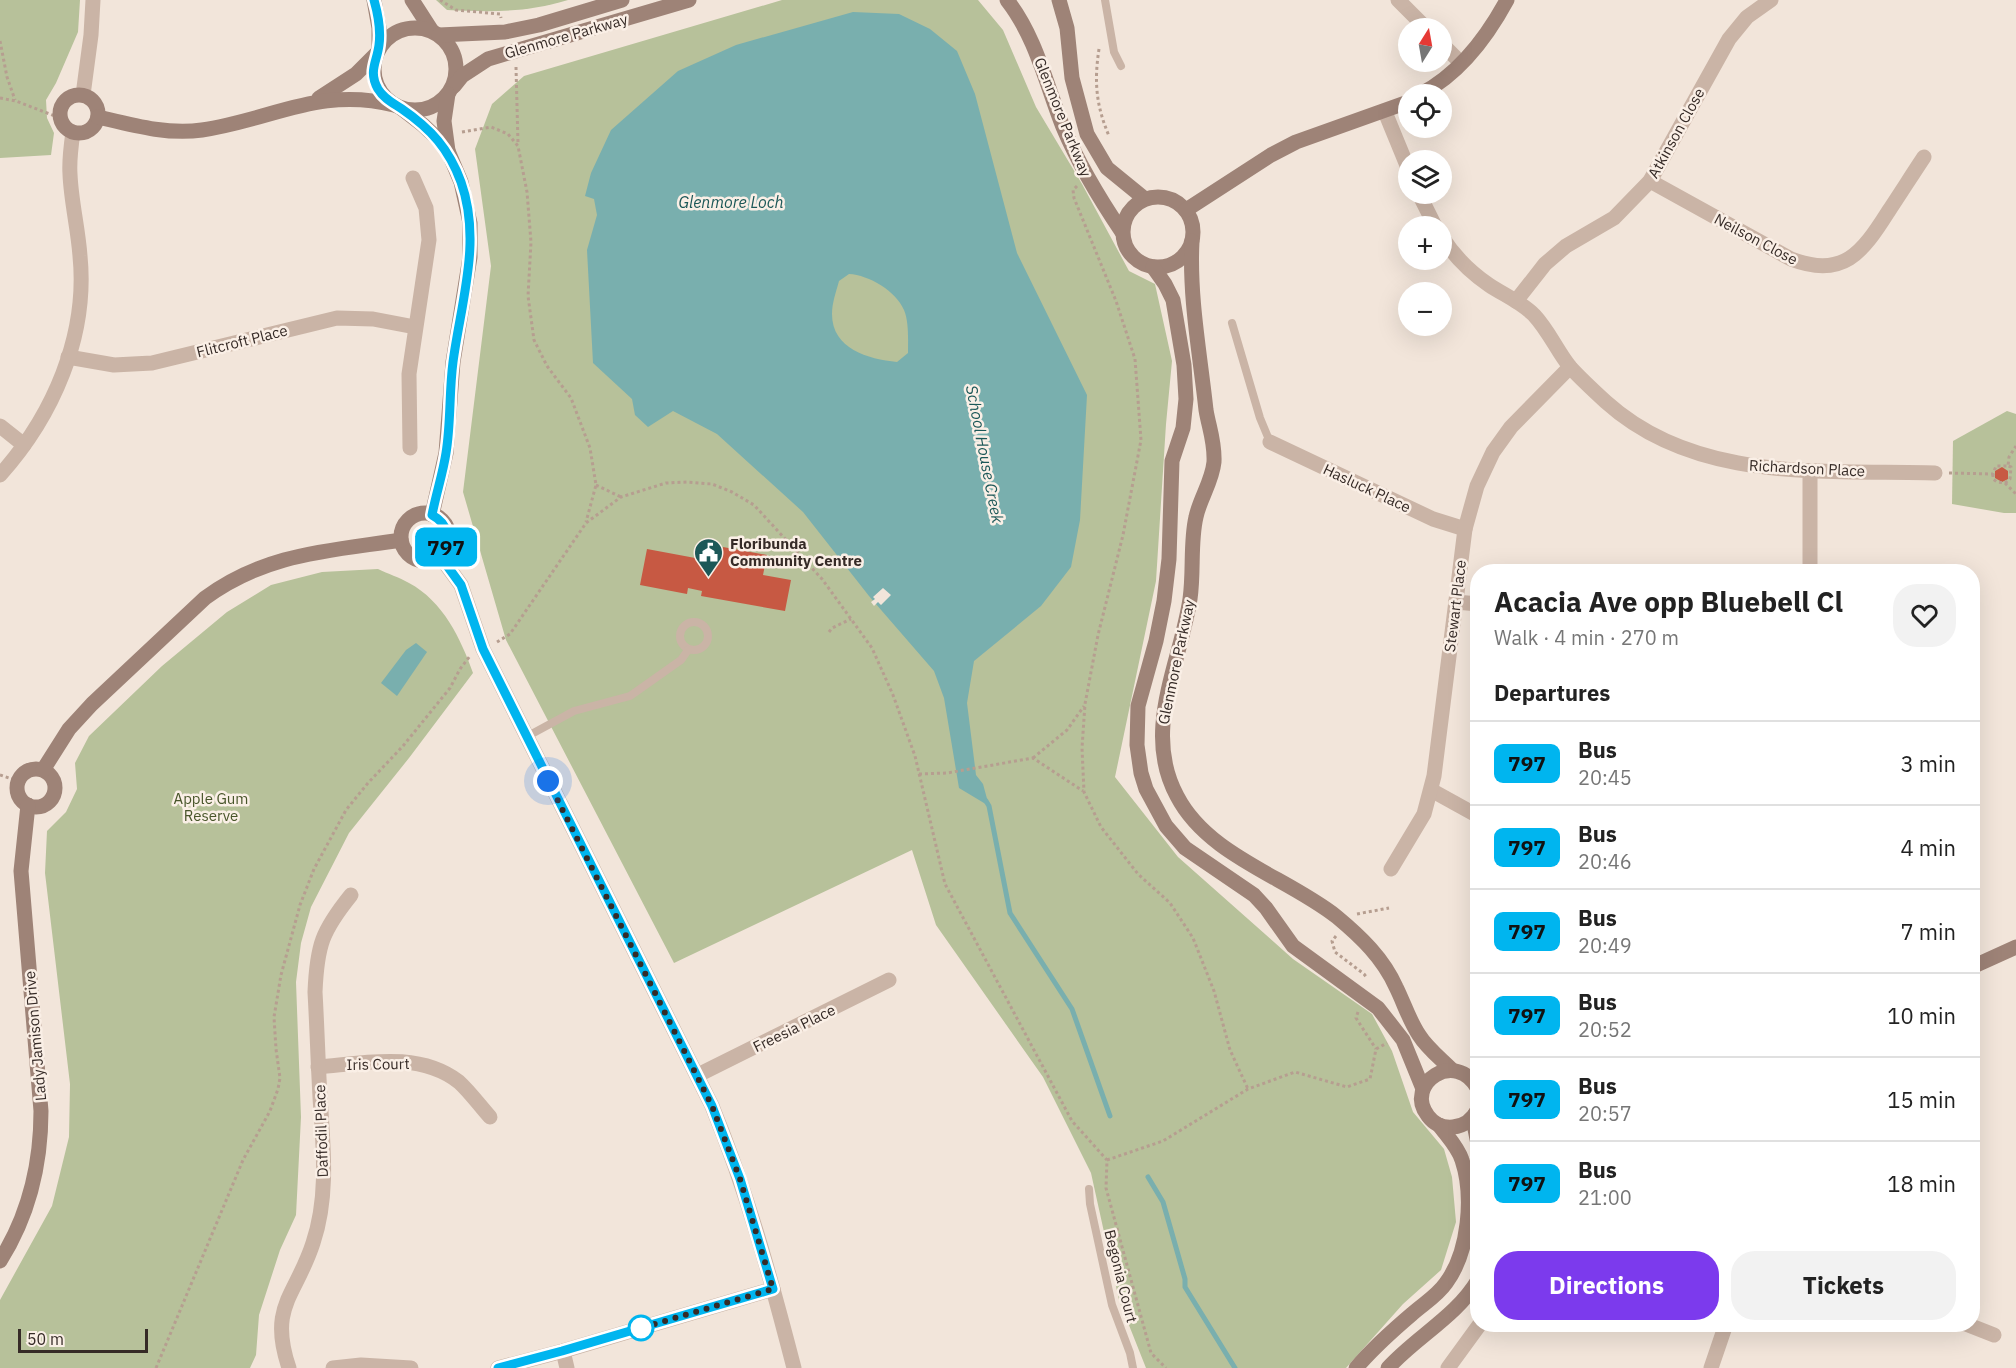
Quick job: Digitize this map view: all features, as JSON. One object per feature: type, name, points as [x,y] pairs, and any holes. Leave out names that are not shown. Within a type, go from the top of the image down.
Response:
[{"type":"main road","points":[[374,0],[379,27],[373,65],[378,88],[385,98],[442,142],[461,182],[468,208],[471,248],[453,362],[446,453],[432,515]]},
{"type":"main road","points":[[412,0],[436,33],[448,43],[456,65],[456,77],[450,91],[444,121],[448,152]]},
{"type":"main road","name":"Glenmore Parkway","points":[[436,33],[505,32],[538,25],[622,0]]},
{"type":"main road","name":"Glenmore Parkway","points":[[450,91],[462,75],[488,59],[689,0]]},
{"type":"main road","name":"Glenmore Parkway","points":[[1007,0],[1027,30],[1064,128],[1088,180],[1122,232]]},
{"type":"main road","name":"Glenmore Parkway","points":[[1059,0],[1067,28],[1072,78],[1087,134],[1107,168],[1145,199]]},
{"type":"main road","points":[[1434,84],[1461,63],[1484,37],[1507,0]]},
{"type":"main road","points":[[314,101],[356,74],[387,38],[397,31],[420,28],[436,33]]},
{"type":"main road","points":[[98,117],[162,130],[201,130],[314,101],[363,98],[414,111],[427,109],[438,103],[450,91]]},
{"type":"main road","points":[[83,95],[89,97],[97,106],[97,123],[84,133],[72,132],[65,127],[60,118],[60,112],[66,100],[83,95]]},
{"type":"main road","points":[[1186,210],[1271,155],[1296,142],[1398,106]]},
{"type":"main road","points":[[1164,197],[1175,201],[1186,210],[1194,229],[1187,252],[1177,262],[1165,267],[1153,267],[1141,263],[1131,256],[1124,244],[1122,232],[1124,220],[1130,209],[1145,199],[1164,197]]},
{"type":"main road","name":"Glenmore Parkway","points":[[1192,241],[1195,317],[1207,414],[1213,434],[1214,459],[1212,476],[1196,517],[1192,580],[1186,622],[1164,706],[1161,737],[1164,761],[1176,795],[1200,827],[1239,856],[1321,906],[1345,924],[1379,957],[1419,1036],[1452,1070],[1470,1079]]},
{"type":"main road","name":"Glenmore Parkway","points":[[1153,267],[1166,284],[1173,300],[1184,365],[1186,399],[1183,428],[1172,461],[1169,559],[1164,601],[1156,641],[1138,706],[1137,734],[1141,773],[1156,809],[1175,839],[1197,858],[1254,895],[1293,946],[1378,1008],[1403,1040],[1423,1089],[1424,1110],[1430,1119],[1439,1125]]},
{"type":"main road","points":[[419,514],[432,515],[439,518],[447,530],[448,544],[440,556],[419,561],[407,553],[401,540],[404,527],[412,517],[419,514]]},
{"type":"main road","points":[[43,770],[69,729],[92,704],[205,598],[219,588],[248,572],[296,556],[401,540]]},
{"type":"main road","points":[[37,768],[43,770],[55,783],[54,795],[51,800],[40,807],[28,805],[17,793],[18,781],[25,772],[37,768]]},
{"type":"main road","name":"Lady Jamison Drive","points":[[0,1261],[14,1237],[29,1198],[37,1167],[41,1131],[21,871],[28,805]]},
{"type":"main road","points":[[1980,963],[2016,947]]},
{"type":"main road","points":[[1423,1089],[1435,1075],[1452,1070]]},
{"type":"main road","points":[[1439,1125],[1459,1126],[1470,1120]]},
{"type":"main road","points":[[1356,1368],[1391,1332],[1445,1285],[1460,1255],[1468,1215],[1465,1172],[1462,1158],[1439,1125]]},
{"type":"main road","points":[[1388,1368],[1405,1349],[1457,1307],[1470,1293]]},
{"type":"street","points":[[83,95],[93,0]]},
{"type":"street","points":[[1398,0],[1416,18]]},
{"type":"street","name":"Atkinson Close","points":[[1516,301],[1545,264],[1566,246],[1614,218],[1650,182],[1729,39],[1747,17],[1771,0]]},
{"type":"street","points":[[1452,54],[1461,63]]},
{"type":"street","points":[[1385,112],[1401,150]]},
{"type":"street","points":[[0,475],[24,445],[51,403],[69,357],[77,315],[81,273],[70,175],[72,132]]},
{"type":"street","name":"Neilson Close","points":[[1650,182],[1791,259],[1826,266],[1846,262],[1863,249],[1924,157]]},
{"type":"street","points":[[410,448],[409,383],[415,327],[429,254],[429,229],[422,195],[413,178]]},
{"type":"street","name":"Richardson Place","points":[[1452,252],[1473,273],[1516,301],[1539,321],[1570,367],[1607,403],[1625,417],[1672,443],[1709,457],[1743,465],[1810,471],[1935,473]]},
{"type":"street","name":"Flitcroft Place","points":[[69,357],[114,366],[152,363],[337,318],[373,319],[415,327]]},
{"type":"street","name":"Stewart Place","points":[[1391,869],[1419,823],[1431,790],[1465,529],[1477,486],[1493,452],[1522,415],[1570,367]]},
{"type":"street","points":[[0,426],[24,445]]},
{"type":"street","name":"Hasluck Place","points":[[1270,442],[1433,519],[1465,529]]},
{"type":"street","points":[[1810,471],[1810,564]]},
{"type":"street","points":[[440,556],[461,585],[483,649],[698,1075],[730,1149],[773,1289],[794,1368]]},
{"type":"street","points":[[1456,602],[1470,603]]},
{"type":"street","points":[[1431,790],[1470,812]]},
{"type":"street","name":"Daffodil Place","points":[[289,1368],[282,1347],[281,1326],[290,1293],[313,1243],[320,1215],[322,1192],[323,1149],[315,992],[319,953],[331,920],[351,895]]},
{"type":"street","name":"Freesia Place","points":[[698,1075],[889,980]]},
{"type":"street","name":"Iris Court","points":[[318,1067],[400,1061],[427,1066],[461,1084],[490,1117]]},
{"type":"street","points":[[498,1368],[773,1289]]},
{"type":"street","points":[[1980,1330],[1994,1335]]},
{"type":"street","points":[[1448,1368],[1474,1332]]},
{"type":"street","points":[[1711,1368],[1723,1332]]},
{"type":"street","points":[[562,1351],[567,1368]]},
{"type":"street","points":[[333,1368],[361,1365],[411,1368]]},
{"type":"lane","points":[[1105,0],[1114,52],[1121,66]]},
{"type":"lane","points":[[1232,323],[1260,418],[1270,442]]},
{"type":"lane","points":[[526,737],[574,711],[630,696],[681,660],[688,650]]},
{"type":"lane","name":"Begonia Court","points":[[1089,1189],[1090,1204],[1112,1305],[1130,1353],[1132,1368]]},
{"type":"path","points":[[0,41],[7,77],[15,100]]},
{"type":"path","points":[[1100,41],[1096,69],[1096,95],[1102,120],[1111,141]]},
{"type":"path","points":[[156,1368],[243,1160],[270,1111],[278,1089],[280,1078],[274,1017],[280,975],[300,905],[314,869],[346,810],[437,705],[471,655],[510,634],[586,522],[596,485],[590,448],[571,398],[547,366],[534,340],[528,296],[531,232],[527,192],[518,146],[516,67],[511,51]]},
{"type":"path","points":[[0,98],[15,100],[60,118]]},
{"type":"path","points":[[445,135],[491,127],[508,134],[518,146]]},
{"type":"path","points":[[1088,180],[1073,190],[1073,195],[1116,301],[1135,358],[1141,440],[1123,535],[1098,635],[1085,704],[1084,792],[1101,827],[1138,874],[1170,903],[1193,938],[1214,991],[1230,1050],[1248,1089]]},
{"type":"path","points":[[2005,483],[2010,479],[2009,457],[2016,446]]},
{"type":"path","points":[[2008,466],[1996,466],[1993,479],[2005,483],[2016,494]]},
{"type":"path","points":[[1935,473],[1993,474]]},
{"type":"path","points":[[586,522],[621,497],[666,483],[712,484],[732,492],[754,505],[822,579],[872,648],[893,695],[919,774],[945,884],[1072,1121],[1107,1160],[1106,1188],[1151,1353],[1166,1368]]},
{"type":"path","points":[[596,485],[621,497]]},
{"type":"path","points":[[829,632],[832,628],[851,619]]},
{"type":"path","points":[[919,774],[983,768],[1033,758],[1066,730],[1085,704]]},
{"type":"path","points":[[1033,758],[1084,792]]},
{"type":"path","points":[[0,775],[18,781]]},
{"type":"path","points":[[1107,1160],[1163,1141],[1248,1089],[1294,1072],[1347,1087],[1370,1079],[1376,1049],[1356,1018],[1370,984],[1364,974],[1335,952],[1332,941],[1345,924],[1357,914],[1389,908]]},
{"type":"path","points":[[1376,1049],[1390,1042]]},
{"type":"green space","points":[[0,0],[80,0],[78,32],[56,83],[46,100],[47,118],[54,133],[51,155],[0,158]]},
{"type":"green space","points":[[436,0],[568,0],[537,7],[493,11],[447,10]]},
{"type":"green space","points":[[782,0],[978,0],[1003,30],[1036,107],[1082,184],[1129,271],[1155,284],[1172,361],[1156,581],[1115,777],[1178,857],[1293,959],[1372,1014],[1392,1051],[1413,1112],[1444,1149],[1452,1177],[1456,1222],[1441,1270],[1403,1304],[1346,1368],[1146,1368],[1119,1300],[1091,1173],[1043,1077],[936,925],[912,850],[674,963],[506,640],[463,492],[491,266],[475,149],[492,104],[524,76]]},
{"type":"green space","points":[[2007,411],[2016,414],[2016,513],[1952,504],[1953,441]]},
{"type":"green space","name":"Apple Gum Reserve","points":[[378,569],[409,583],[432,600],[456,634],[473,673],[349,833],[311,907],[301,943],[296,982],[301,1117],[296,1215],[280,1250],[259,1315],[256,1355],[250,1368],[0,1368],[0,1300],[52,1206],[69,1137],[70,1084],[45,873],[47,831],[66,812],[77,789],[75,763],[89,736],[162,666],[227,612],[271,585],[322,572]]},
{"type":"water","name":"Glenmore Loch","points":[[853,12],[899,14],[930,29],[957,51],[975,94],[1017,253],[1087,395],[1080,520],[1071,567],[1041,606],[974,661],[967,703],[976,775],[983,784],[989,806],[959,788],[944,698],[934,671],[869,596],[803,512],[717,434],[673,411],[648,427],[635,415],[632,399],[593,363],[587,250],[597,215],[594,199],[585,196],[591,173],[611,130],[678,71],[736,45]],"holes":[[[849,274],[881,285],[895,296],[904,310],[908,353],[897,362],[864,355],[845,344],[838,336],[832,314],[839,281]]]},
{"type":"water","points":[[416,643],[427,652],[397,696],[381,683],[406,650]]},
{"type":"pier","points":[[883,588],[891,595],[881,605],[878,602],[874,606],[871,602],[875,599],[873,597]]},
{"type":"building","points":[[2002,467],[2008,471],[2008,479],[2002,482],[1995,478],[1995,471]]},
{"type":"building","name":"Floribunda Community Centre","points":[[723,547],[767,555],[763,575],[791,580],[785,611],[701,596],[702,591],[688,588],[687,594],[640,585],[647,549],[706,560],[708,550],[722,552]]},
{"type":"waterway","name":"School House Creek","points":[[986,801],[989,806],[1010,913],[1072,1009],[1110,1116]]},
{"type":"waterway","name":"School House Creek","points":[[1148,1177],[1163,1202],[1185,1279],[1185,1287],[1235,1368]]},
{"type":"bus line","name":"797","points":[[374,0],[379,27],[379,47],[373,65],[378,88],[385,98],[401,108],[442,142],[461,182],[470,223],[470,257],[453,362],[446,453],[432,515],[439,518],[447,530],[448,544],[440,556],[461,585],[483,649],[698,1075],[730,1149],[773,1289],[498,1368]]},
{"type":"place","name":"Floribunda Community Centre","points":[[709,578]]},
{"type":"route","points":[[548,781],[712,1106],[730,1149],[773,1289],[641,1328]]}]
